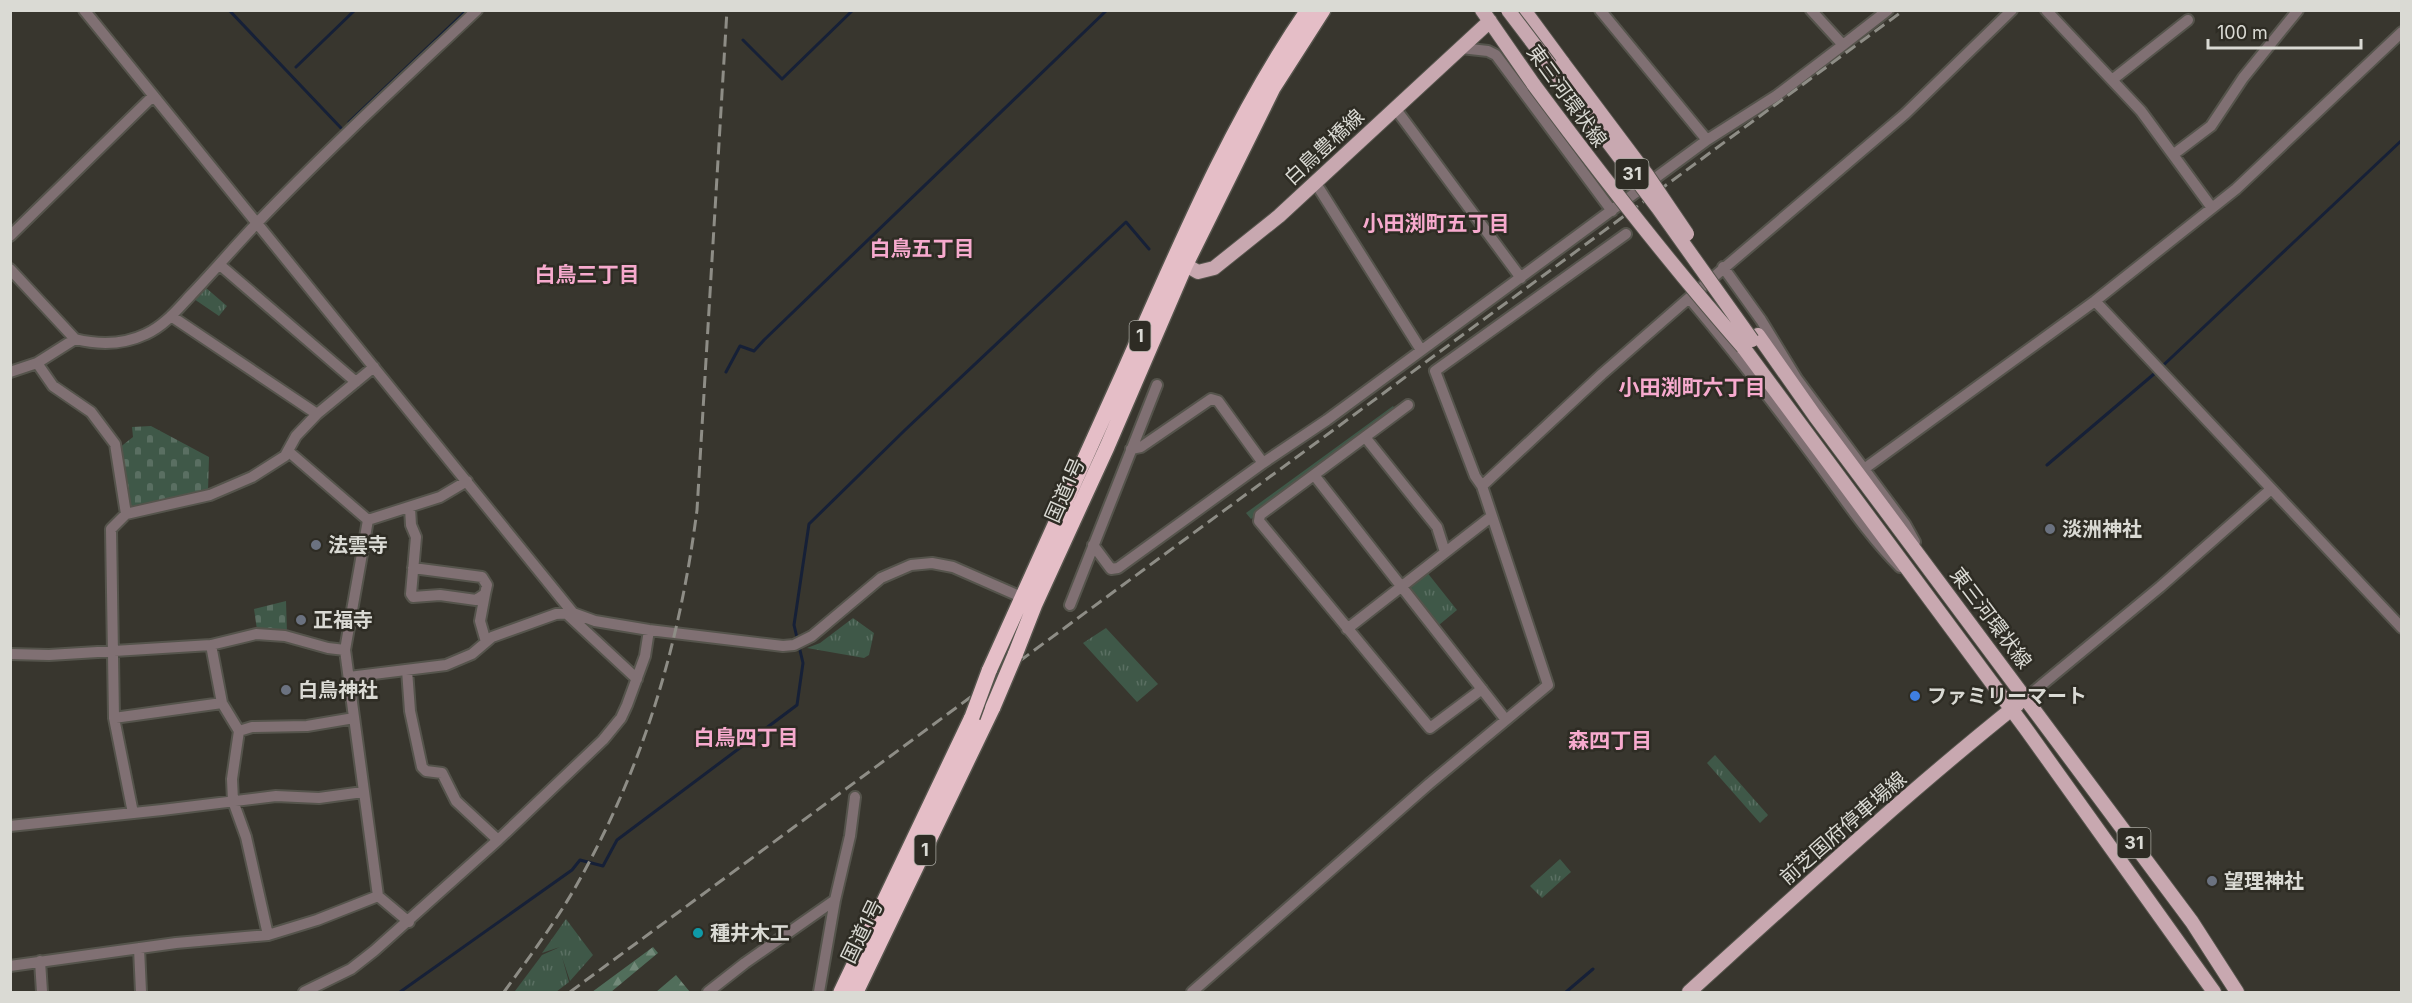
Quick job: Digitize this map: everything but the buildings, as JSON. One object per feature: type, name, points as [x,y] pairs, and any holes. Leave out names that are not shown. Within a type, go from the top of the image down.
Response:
[{"type":"highway","name":"国道1号","points":[[841,993],[972,717],[989,671],[1028,601],[1180,262],[1224,152],[1308,10]]},
{"type":"highway","name":"国道1号","points":[[1180,262],[1273,88],[1323,10]]},
{"type":"highway","name":"国道1号","points":[[856,993],[993,707],[1015,655],[1028,601]]},
{"type":"main road","name":"東三河環状線","points":[[1508,10],[1658,208],[1808,421],[1847,485]]},
{"type":"main road","name":"東三河環状線","points":[[1524,10],[1647,175],[1751,341],[1915,582],[2012,710],[2174,933],[2214,993]]},
{"type":"main road","name":"白鳥豊橋線","points":[[1180,262],[1198,272],[1214,268],[1279,216],[1461,48],[1486,16]]},
{"type":"main road","name":"東三河環状線","points":[[1486,16],[1616,196],[1685,281],[1751,341],[1861,471],[1926,565],[2027,697],[2192,922],[2237,993]]},
{"type":"main road","name":"東三河環状線","points":[[1808,421],[1861,471]]},
{"type":"main road","name":"前芝国府停車場線","points":[[1689,993],[1883,818],[2027,697]]},
{"type":"street","points":[[84,10],[152,97],[467,481],[570,613],[637,679]]},
{"type":"street","points":[[10,269],[75,339],[100,344],[145,335],[171,316],[257,223],[477,10]]},
{"type":"street","points":[[1600,10],[1707,140]]},
{"type":"street","points":[[1810,10],[1843,45]]},
{"type":"street","points":[[1093,544],[1111,568],[1118,568],[1263,463],[1327,420],[1707,140],[1776,96],[1888,10]]},
{"type":"street","points":[[1482,486],[1602,374],[1905,114],[2012,10]]},
{"type":"street","points":[[2046,10],[2112,80],[2174,154],[2212,208]]},
{"type":"street","points":[[2174,154],[2211,126],[2242,78],[2298,10]]},
{"type":"street","points":[[2112,80],[2188,20]]},
{"type":"street","points":[[1724,267],[1761,320],[1797,379],[1861,471],[2095,301],[2236,189],[2402,32]]},
{"type":"street","points":[[1461,48],[1488,51],[1496,55],[1612,211]]},
{"type":"street","points":[[10,236],[152,97]]},
{"type":"street","points":[[1395,108],[1521,278]]},
{"type":"street","points":[[1315,182],[1421,350]]},
{"type":"street","points":[[1192,993],[1429,784],[1548,685],[1482,486],[1475,476],[1435,371],[1626,234]]},
{"type":"street","points":[[220,265],[356,382]]},
{"type":"street","points":[[1689,298],[1735,352],[1886,553],[1915,582]]},
{"type":"street","points":[[2095,301],[2402,628]]},
{"type":"street","points":[[171,316],[317,414]]},
{"type":"street","points":[[10,372],[37,363],[75,339]]},
{"type":"street","points":[[37,363],[53,386],[91,412],[116,444],[126,514]]},
{"type":"street","points":[[133,813],[114,718],[111,529],[126,514],[210,495],[252,477],[285,456],[296,436],[317,414],[374,367]]},
{"type":"street","points":[[1070,605],[1157,385]]},
{"type":"street","points":[[1131,449],[1141,447],[1211,399],[1218,401],[1263,463]]},
{"type":"street","points":[[1408,405],[1260,515],[1259,521],[1430,728],[1482,689]]},
{"type":"street","points":[[1365,437],[1437,526],[1445,552]]},
{"type":"street","points":[[288,451],[368,520]]},
{"type":"street","points":[[1314,475],[1506,720]]},
{"type":"street","points":[[368,520],[440,497],[467,481]]},
{"type":"street","points":[[2027,697],[2160,587],[2270,490]]},
{"type":"street","points":[[410,508],[411,525],[416,537],[411,594],[413,597],[440,595],[476,600],[485,594]]},
{"type":"street","points":[[1347,629],[1492,516]]},
{"type":"street","points":[[368,520],[345,650],[378,896],[409,922]]},
{"type":"street","points":[[350,677],[446,665],[472,654],[492,637],[556,614],[570,613],[595,621],[649,630],[783,646],[794,645],[821,630],[880,579],[898,569],[921,563],[953,567],[1028,601]]},
{"type":"street","points":[[413,567],[482,578],[487,585],[480,621],[486,642]]},
{"type":"street","points":[[304,993],[351,969],[409,922],[612,730],[621,718],[637,679],[645,656],[649,630]]},
{"type":"street","points":[[10,654],[49,655],[211,645],[256,633],[285,636],[328,648],[345,650]]},
{"type":"street","points":[[211,645],[222,703],[239,731],[232,779],[233,801],[246,837],[268,935]]},
{"type":"street","points":[[407,670],[410,711],[422,767],[426,771],[441,773],[456,801],[498,840]]},
{"type":"street","points":[[114,718],[222,703]]},
{"type":"street","points":[[239,731],[252,727],[307,726],[354,718]]},
{"type":"street","points":[[10,826],[276,796],[319,798],[363,792]]},
{"type":"street","points":[[819,993],[835,900],[850,836],[855,797]]},
{"type":"street","points":[[10,966],[139,948],[268,935],[317,920],[378,896]]},
{"type":"street","points":[[708,993],[753,957],[835,900]]},
{"type":"street","points":[[139,948],[141,993]]},
{"type":"street","points":[[40,961],[42,993]]},
{"type":"green space","points":[[205,287],[227,306],[219,316],[194,299]]},
{"type":"green space","points":[[1393,406],[1397,411],[1251,519],[1246,513]]},
{"type":"green space","points":[[151,426],[209,457],[208,492],[130,509],[119,448],[133,437],[132,427]]},
{"type":"green space","points":[[1426,571],[1457,610],[1439,625],[1407,585]]},
{"type":"green space","points":[[286,601],[287,633],[257,630],[254,609]]},
{"type":"green space","points":[[853,618],[874,633],[869,655],[864,658],[807,648],[820,643]]},
{"type":"green space","points":[[1106,628],[1158,684],[1137,702],[1083,643]]},
{"type":"green space","points":[[1715,755],[1768,815],[1760,823],[1707,763]]},
{"type":"green space","points":[[1560,859],[1571,872],[1542,898],[1530,886]]},
{"type":"green space","points":[[566,919],[593,955],[570,981],[562,957],[569,982],[556,992],[516,992],[542,955],[560,947],[542,953]]},
{"type":"green space","points":[[653,947],[658,953],[611,992],[592,992]]},
{"type":"green space","points":[[676,975],[690,992],[656,992]]},
{"type":"waterway","points":[[229,10],[341,128]]},
{"type":"waterway","points":[[296,67],[355,10]]},
{"type":"waterway","points":[[349,122],[467,10]]},
{"type":"waterway","points":[[743,40],[782,79],[853,10]]},
{"type":"waterway","points":[[726,372],[740,346],[754,351],[1107,10]]},
{"type":"waterway","points":[[2047,465],[2154,374],[2402,140]]},
{"type":"waterway","points":[[400,992],[572,870],[580,860],[603,866],[617,840],[797,705],[803,663],[794,625],[809,524],[905,430],[1126,222],[1149,249]]},
{"type":"waterway","points":[[1566,992],[1593,969]]},
{"type":"railway","points":[[504,992],[544,937],[580,879],[603,835],[641,746],[670,654],[681,607],[697,510],[727,10]]},
{"type":"railway","points":[[570,992],[1904,10]]},
{"type":"place","name":"淡洲神社","points":[[2050,529]]},
{"type":"place","name":"法雲寺","points":[[316,545]]},
{"type":"place","name":"正福寺","points":[[301,620]]},
{"type":"place","name":"白鳥神社","points":[[286,690]]},
{"type":"place","name":"ファミリーマート","points":[[1915,696]]},
{"type":"place","name":"望理神社","points":[[2212,881]]},
{"type":"place","name":"種井木工","points":[[698,933]]},
{"type":"district","name":"小田渕町五丁目","points":[[1436,224]]},
{"type":"district","name":"白鳥五丁目","points":[[922,249]]},
{"type":"district","name":"白鳥三丁目","points":[[587,275]]},
{"type":"district","name":"小田渕町六丁目","points":[[1692,388]]},
{"type":"district","name":"白鳥四丁目","points":[[746,738]]},
{"type":"district","name":"森四丁目","points":[[1610,741]]}]
